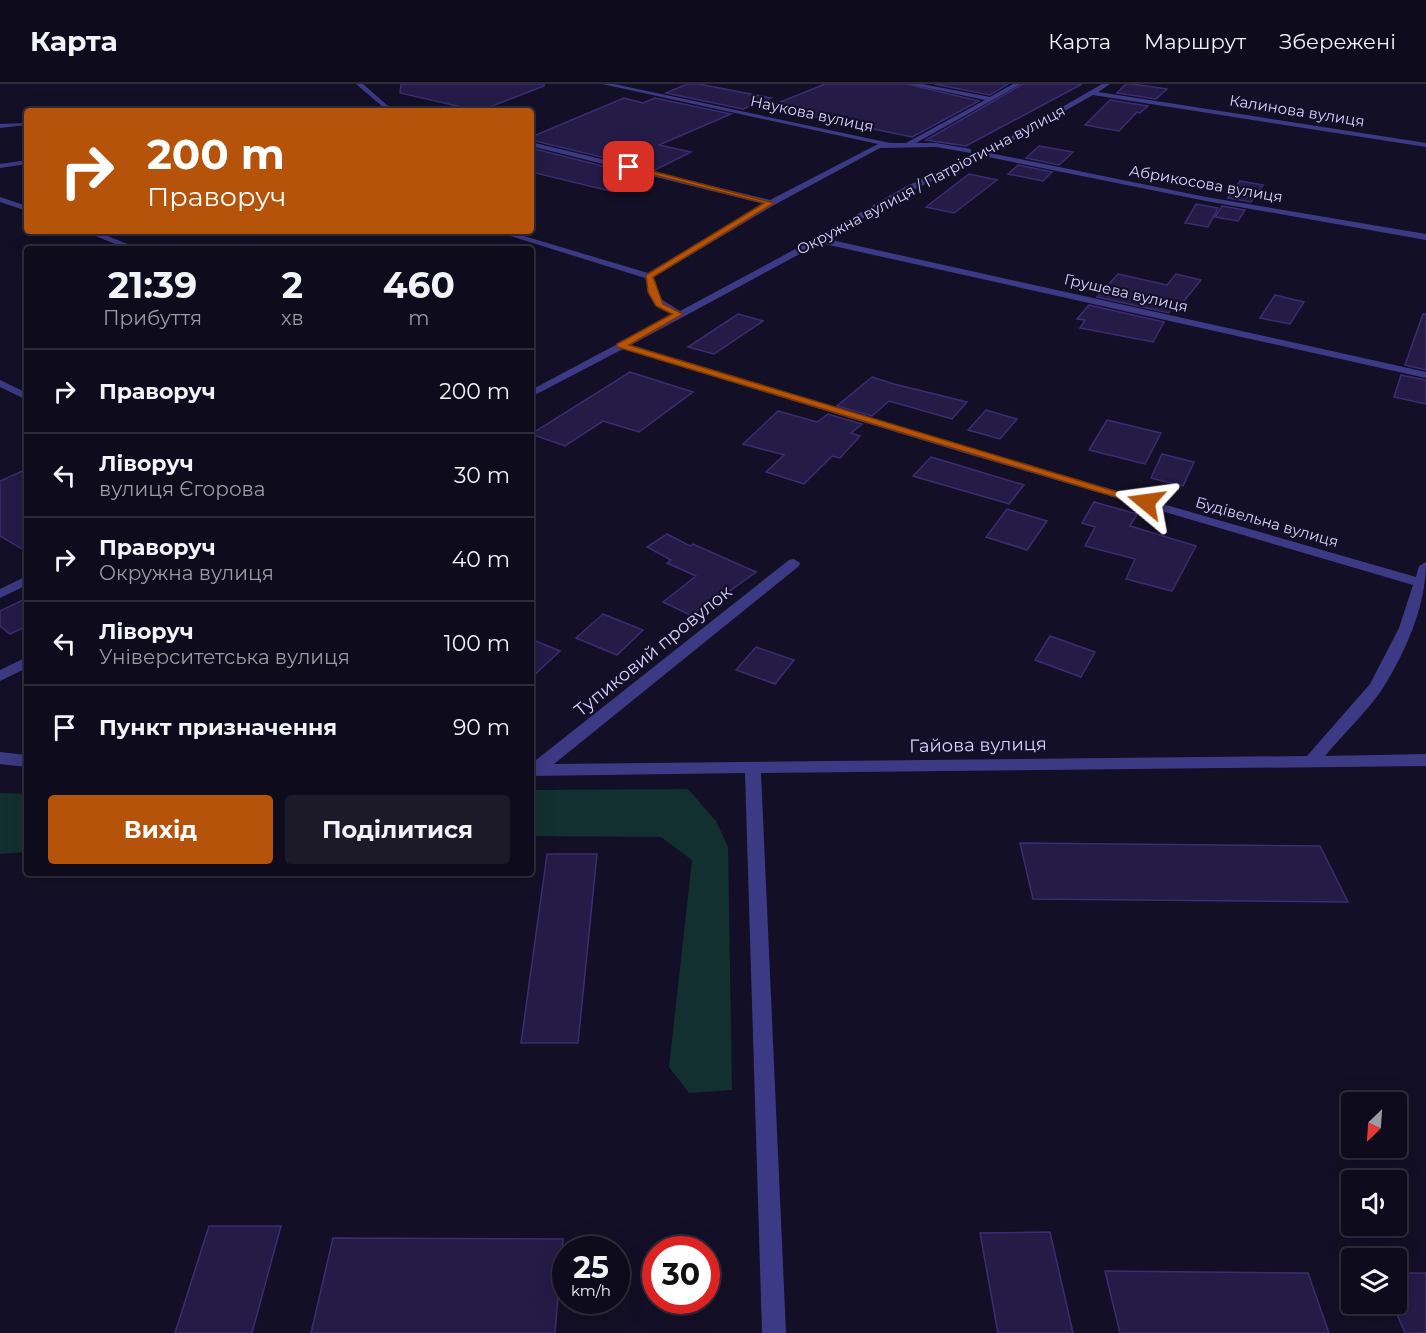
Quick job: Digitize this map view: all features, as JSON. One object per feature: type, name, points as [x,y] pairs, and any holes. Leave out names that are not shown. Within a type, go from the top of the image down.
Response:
[{"type":"street","points":[[359,84],[385,106],[391,108]]},
{"type":"street","name":"Наукова вулиця","points":[[605,84],[876,142],[908,145]]},
{"type":"street","points":[[912,84],[991,99]]},
{"type":"street","points":[[908,145],[1018,84]]},
{"type":"street","name":"Окружна вулиця / Патріотична вулиця","points":[[534,392],[819,240],[906,190],[1048,120],[1107,84]]},
{"type":"street","name":"Калинова вулиця","points":[[1092,93],[1426,145]]},
{"type":"street","points":[[534,145],[771,203]]},
{"type":"street","points":[[508,234],[649,276],[771,203],[879,146],[936,145],[968,151]]},
{"type":"street","name":"Абрикосова вулиця","points":[[982,154],[1206,199],[1426,237]]},
{"type":"street","points":[[0,166],[24,162]]},
{"type":"street","points":[[0,198],[24,207]]},
{"type":"street","points":[[95,234],[128,246]]},
{"type":"street","name":"Грушева вулиця","points":[[819,240],[1426,375]]},
{"type":"street","points":[[649,276],[660,306],[679,314]]},
{"type":"street","name":"Будівельна вулиця","points":[[621,345],[975,453],[1422,583]]},
{"type":"street","points":[[0,383],[24,395]]},
{"type":"street","name":"Тупиковий провулок","points":[[534,769],[794,562]]},
{"type":"street","points":[[1311,761],[1376,687],[1406,628],[1426,566]]},
{"type":"street","points":[[0,676],[24,664]]},
{"type":"street","points":[[0,758],[24,761]]},
{"type":"street","name":"Гайова вулиця","points":[[534,770],[1426,760]]},
{"type":"street","points":[[753,767],[774,1333]]},
{"type":"lane","points":[[0,126],[23,125]]},
{"type":"lane","points":[[0,594],[24,581]]},
{"type":"green space","points":[[688,789],[716,821],[728,847],[732,1090],[689,1093],[669,1067],[692,860],[661,837],[534,836],[534,790]]},
{"type":"green space","points":[[0,793],[24,794],[24,852],[0,854]]},
{"type":"building","points":[[401,84],[544,84],[544,86],[487,108],[466,108],[400,93]]},
{"type":"building","points":[[687,84],[699,84],[771,98],[743,109],[666,93]]},
{"type":"building","points":[[825,84],[907,84],[979,101],[912,137],[768,107]]},
{"type":"building","points":[[934,84],[1008,84],[990,95]]},
{"type":"building","points":[[1023,84],[1082,84],[966,146],[926,140]]},
{"type":"building","points":[[1126,84],[1167,89],[1156,99],[1117,93]]},
{"type":"building","points":[[624,98],[643,103],[655,98],[731,114],[659,145],[691,152],[655,170],[534,141],[534,136]]},
{"type":"building","points":[[1110,100],[1148,106],[1140,113],[1137,112],[1119,131],[1085,125]]},
{"type":"building","points":[[1039,146],[1073,152],[1059,165],[1026,158]]},
{"type":"building","points":[[534,149],[642,176],[610,191],[534,173]]},
{"type":"building","points":[[1018,165],[1052,172],[1043,181],[1008,174]]},
{"type":"building","points":[[969,174],[997,180],[954,213],[926,207]]},
{"type":"building","points":[[1240,181],[1263,185],[1251,202],[1228,198]]},
{"type":"building","points":[[1196,204],[1218,208],[1208,227],[1185,223]]},
{"type":"building","points":[[1222,206],[1245,210],[1238,221],[1215,217]]},
{"type":"building","points":[[1118,274],[1167,285],[1176,274],[1201,280],[1179,307],[1173,305],[1169,313],[1097,297]]},
{"type":"building","points":[[1275,295],[1304,302],[1290,324],[1260,318]]},
{"type":"building","points":[[1089,305],[1164,322],[1153,342],[1080,328],[1085,320],[1077,319]]},
{"type":"building","points":[[738,314],[763,321],[714,354],[688,347]]},
{"type":"building","points":[[1423,314],[1426,314],[1426,370],[1405,365]]},
{"type":"building","points":[[630,372],[693,392],[639,432],[603,421],[565,446],[534,435],[534,432]]},
{"type":"building","points":[[1401,375],[1426,380],[1426,404],[1394,397]]},
{"type":"building","points":[[872,377],[967,402],[952,419],[889,401],[872,416],[837,406]]},
{"type":"building","points":[[986,410],[1017,419],[1000,439],[968,430]]},
{"type":"building","points":[[778,411],[817,422],[828,414],[862,424],[851,433],[860,436],[840,458],[832,456],[804,484],[766,472],[784,455],[743,444]]},
{"type":"building","points":[[1107,420],[1161,433],[1145,464],[1089,450]]},
{"type":"building","points":[[1162,454],[1194,462],[1183,486],[1151,478]]},
{"type":"building","points":[[931,457],[1024,485],[1009,504],[913,476]]},
{"type":"building","points":[[24,470],[24,550],[0,536],[0,481]]},
{"type":"building","points":[[1094,502],[1137,514],[1130,526],[1196,546],[1172,591],[1126,579],[1135,559],[1085,546],[1095,527],[1082,523]]},
{"type":"building","points":[[1007,509],[1047,521],[1027,550],[986,537]]},
{"type":"building","points":[[667,534],[690,546],[693,544],[756,572],[694,617],[663,602],[696,576],[667,563],[671,560],[647,547]]},
{"type":"building","points":[[24,599],[24,627],[10,634],[0,626],[0,611]]},
{"type":"building","points":[[603,614],[643,630],[617,655],[576,638]]},
{"type":"building","points":[[1050,636],[1095,652],[1081,677],[1035,660]]},
{"type":"building","points":[[534,640],[560,651],[534,675]]},
{"type":"building","points":[[756,647],[794,660],[775,684],[736,670]]},
{"type":"building","points":[[1020,843],[1320,846],[1348,902],[1033,899]]},
{"type":"building","points":[[547,854],[597,854],[578,1043],[521,1043]]},
{"type":"building","points":[[209,1226],[281,1226],[252,1333],[175,1333]]},
{"type":"building","points":[[1050,1232],[1073,1333],[998,1333],[980,1233]]},
{"type":"building","points":[[333,1238],[552,1239],[552,1314],[557,1314],[555,1333],[311,1333]]},
{"type":"building","points":[[1105,1271],[1308,1273],[1329,1333],[1120,1333]]},
{"type":"building","points":[[1407,1273],[1426,1273],[1426,1333],[1405,1333],[1397,1314],[1407,1314]]},
{"type":"route","points":[[629,167],[771,203],[649,276],[660,306],[679,314],[621,345],[975,453],[1146,502]]}]
